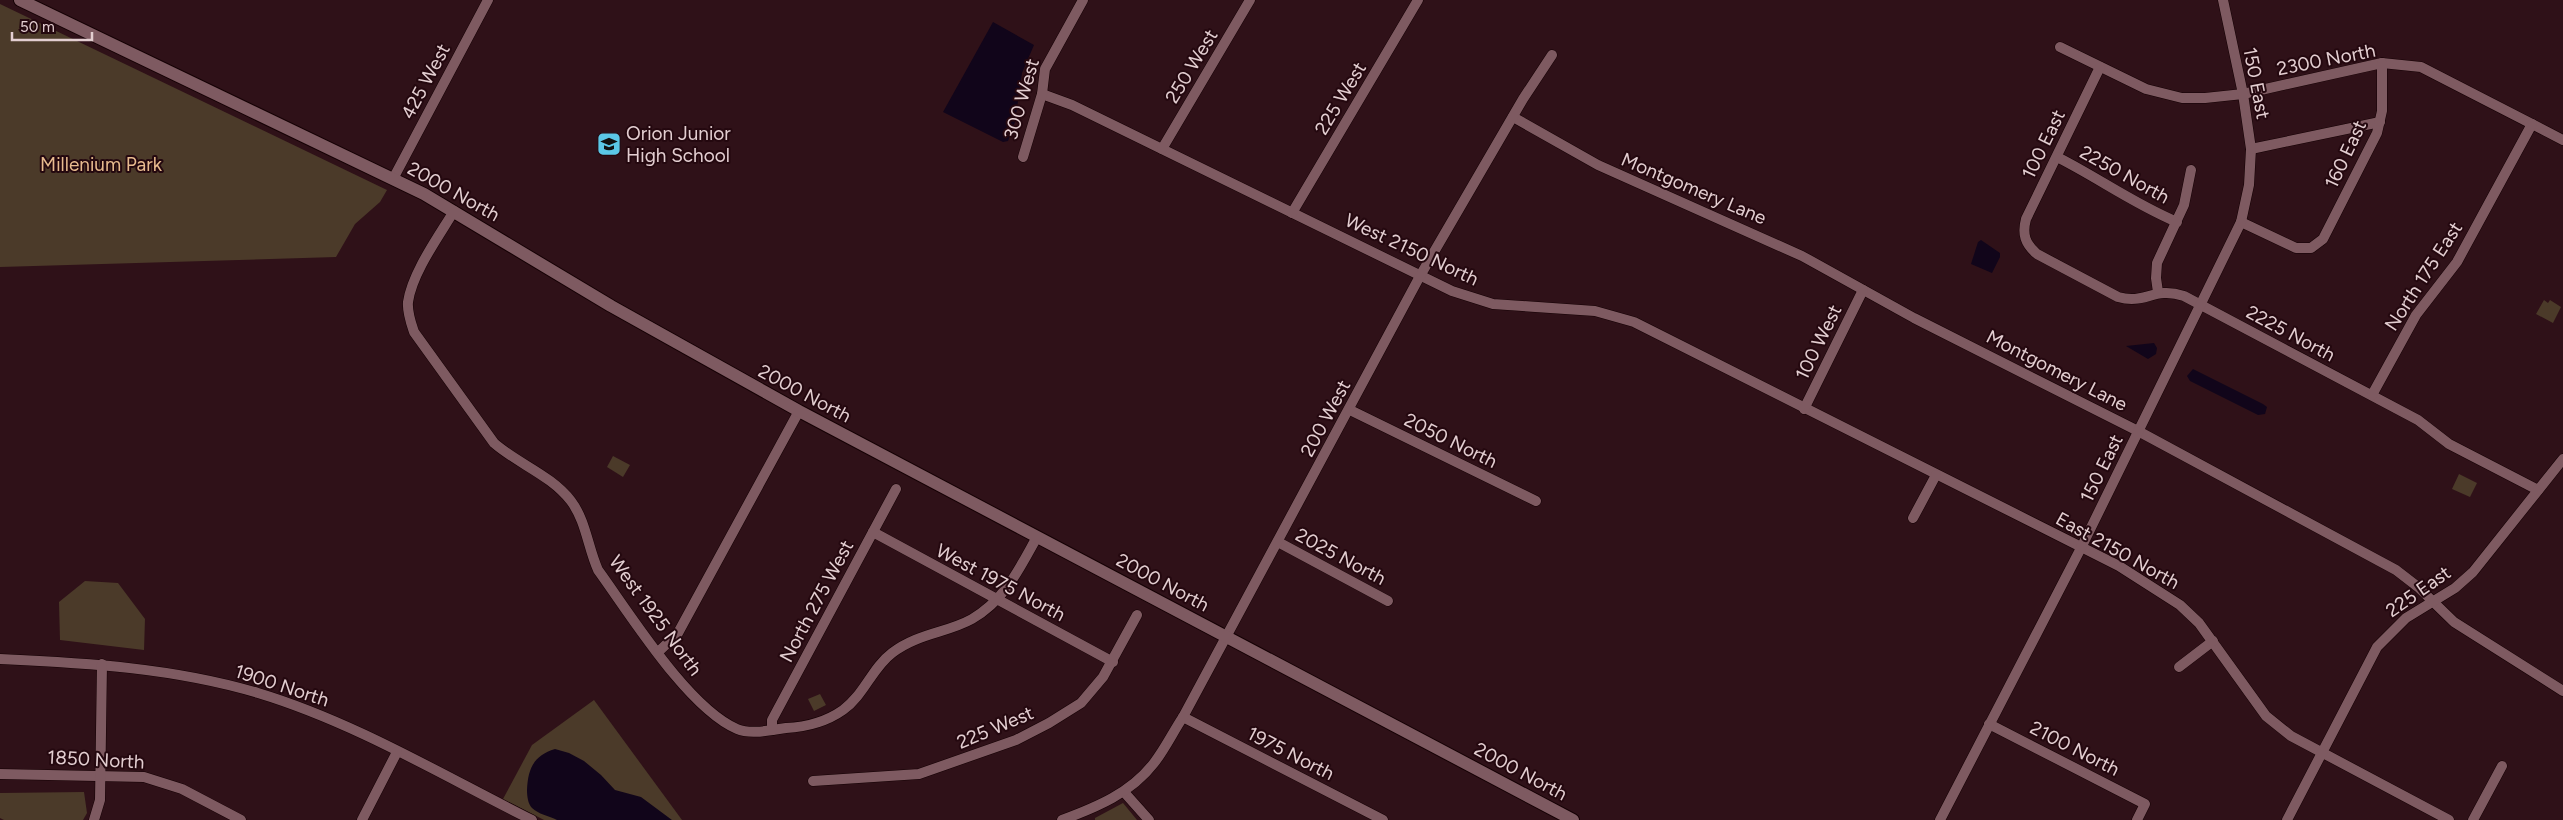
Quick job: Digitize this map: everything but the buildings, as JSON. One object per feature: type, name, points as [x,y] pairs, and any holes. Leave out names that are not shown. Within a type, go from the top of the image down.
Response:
[{"type":"street","name":"2000 North","points":[[20,0],[393,179],[454,211],[611,306],[799,411],[1226,636],[1555,816],[1573,820]]},
{"type":"street","name":"300 West","points":[[1023,157],[1042,94],[1045,69],[1083,0]]},
{"type":"street","name":"250 West","points":[[1162,149],[1250,0]]},
{"type":"street","name":"225 West","points":[[1292,213],[1418,0]]},
{"type":"street","name":"150 East","points":[[1940,820],[1988,724],[2081,548],[2241,222],[2249,185],[2251,149],[2243,94],[2223,0]]},
{"type":"street","name":"425 West","points":[[393,179],[484,1]]},
{"type":"street","name":"2300 North","points":[[2060,47],[2146,89],[2182,98],[2205,98],[2243,94],[2382,63],[2421,67],[2563,140]]},
{"type":"street","name":"200 West","points":[[1124,792],[1154,764],[1183,716],[1350,410],[1420,276],[1513,117],[1552,55]]},
{"type":"street","name":"160 East","points":[[2241,222],[2296,248],[2311,248],[2323,239],[2374,143],[2380,122],[2383,83],[2382,63]]},
{"type":"street","name":"100 East","points":[[2100,67],[2026,219],[2024,238],[2029,248],[2037,254],[2118,298],[2130,301],[2140,300],[2158,292]]},
{"type":"street","name":"West 2150 North","points":[[1042,94],[1072,105],[1452,291],[1493,304],[1596,311],[1634,322],[1804,409]]},
{"type":"street","name":"Montgomery Lane","points":[[1513,117],[1598,165],[1776,243],[1863,290],[2138,431],[2396,570],[2418,587],[2454,622],[2563,691]]},
{"type":"street","points":[[2251,149],[2380,122]]},
{"type":"street","name":"North 175 East","points":[[2372,395],[2416,314],[2457,262],[2532,124]]},
{"type":"street","name":"2250 North","points":[[2056,157],[2093,175],[2134,202],[2176,222]]},
{"type":"street","points":[[2158,292],[2156,278],[2157,262],[2176,222],[2189,186],[2191,170]]},
{"type":"street","name":"West 1925 North","points":[[454,211],[412,284],[408,303],[414,332],[494,442],[510,456],[552,483],[572,502],[582,521],[591,555],[598,570],[677,679],[722,721],[739,730],[772,730],[802,727],[820,721],[842,710],[857,697],[877,670],[898,649],[925,634],[972,619],[998,600],[1012,582],[1037,537]]},
{"type":"street","name":"100 West","points":[[1804,409],[1863,290]]},
{"type":"street","name":"2225 North","points":[[2158,292],[2171,292],[2200,305],[2418,420],[2449,444],[2538,490]]},
{"type":"street","name":"East 2150 North","points":[[1804,409],[2119,566],[2180,605],[2199,623],[2266,716],[2291,736],[2449,820]]},
{"type":"street","name":"2050 North","points":[[1350,410],[1536,502]]},
{"type":"street","points":[[658,652],[678,633],[799,411]]},
{"type":"street","name":"225 East","points":[[2287,820],[2377,647],[2395,627],[2455,588],[2477,568],[2563,459]]},
{"type":"street","points":[[1913,518],[1936,474]]},
{"type":"street","name":"North 275 West","points":[[772,730],[772,720],[896,489]]},
{"type":"street","name":"West 1975 North","points":[[873,532],[1112,662]]},
{"type":"street","name":"2025 North","points":[[1278,542],[1388,600]]},
{"type":"street","name":"225 West","points":[[814,781],[919,774],[1016,740],[1081,703],[1103,678],[1137,615]]},
{"type":"street","points":[[2179,668],[2213,641]]},
{"type":"street","name":"1900 North","points":[[0,659],[102,664],[173,674],[259,694],[330,719],[532,820]]},
{"type":"street","points":[[94,820],[100,800],[102,664]]},
{"type":"street","name":"1975 North","points":[[1183,716],[1383,820]]},
{"type":"street","name":"2100 North","points":[[1988,724],[2145,804],[2137,820]]},
{"type":"street","points":[[362,820],[397,752]]},
{"type":"street","points":[[2473,820],[2502,766]]},
{"type":"street","name":"1850 North","points":[[0,774],[144,777],[163,782],[242,820]]},
{"type":"street","points":[[1062,820],[1100,806],[1124,792],[1149,820]]},
{"type":"green space","name":"Millenium Park","points":[[0,4],[387,190],[380,202],[355,224],[336,257],[0,267]]},
{"type":"green space","points":[[2544,300],[2548,303],[2550,300],[2561,307],[2553,323],[2536,314]]},
{"type":"green space","points":[[613,456],[630,465],[623,477],[607,467]]},
{"type":"green space","points":[[2459,474],[2477,483],[2470,497],[2452,489]]},
{"type":"green space","points":[[85,581],[118,583],[145,619],[144,650],[60,640],[59,602]]},
{"type":"green space","points":[[820,694],[826,705],[814,711],[808,699]]},
{"type":"green space","points":[[594,700],[682,820],[544,820],[503,799],[532,745]]},
{"type":"green space","points":[[84,792],[87,813],[83,820],[4,820],[0,818],[0,793]]},
{"type":"green space","points":[[1123,803],[1137,820],[1095,820],[1095,818]]},
{"type":"shaded area","points":[[993,22],[1034,45],[1022,73],[1015,122],[1008,141],[1003,142],[943,112]]},
{"type":"shaded area","points":[[1981,240],[2000,253],[1992,273],[1971,264],[1978,242]]},
{"type":"shaded area","points":[[2154,343],[2157,348],[2156,354],[2148,359],[2126,346]]},
{"type":"shaded area","points":[[2193,369],[2263,404],[2267,407],[2265,414],[2258,415],[2190,381],[2187,376]]},
{"type":"shaded area","points":[[555,749],[569,753],[584,761],[615,790],[641,797],[672,820],[557,820],[537,812],[528,800],[527,790],[530,770],[541,755]]},
{"type":"place","name":"Orion Junior High School","points":[[609,144]]}]
